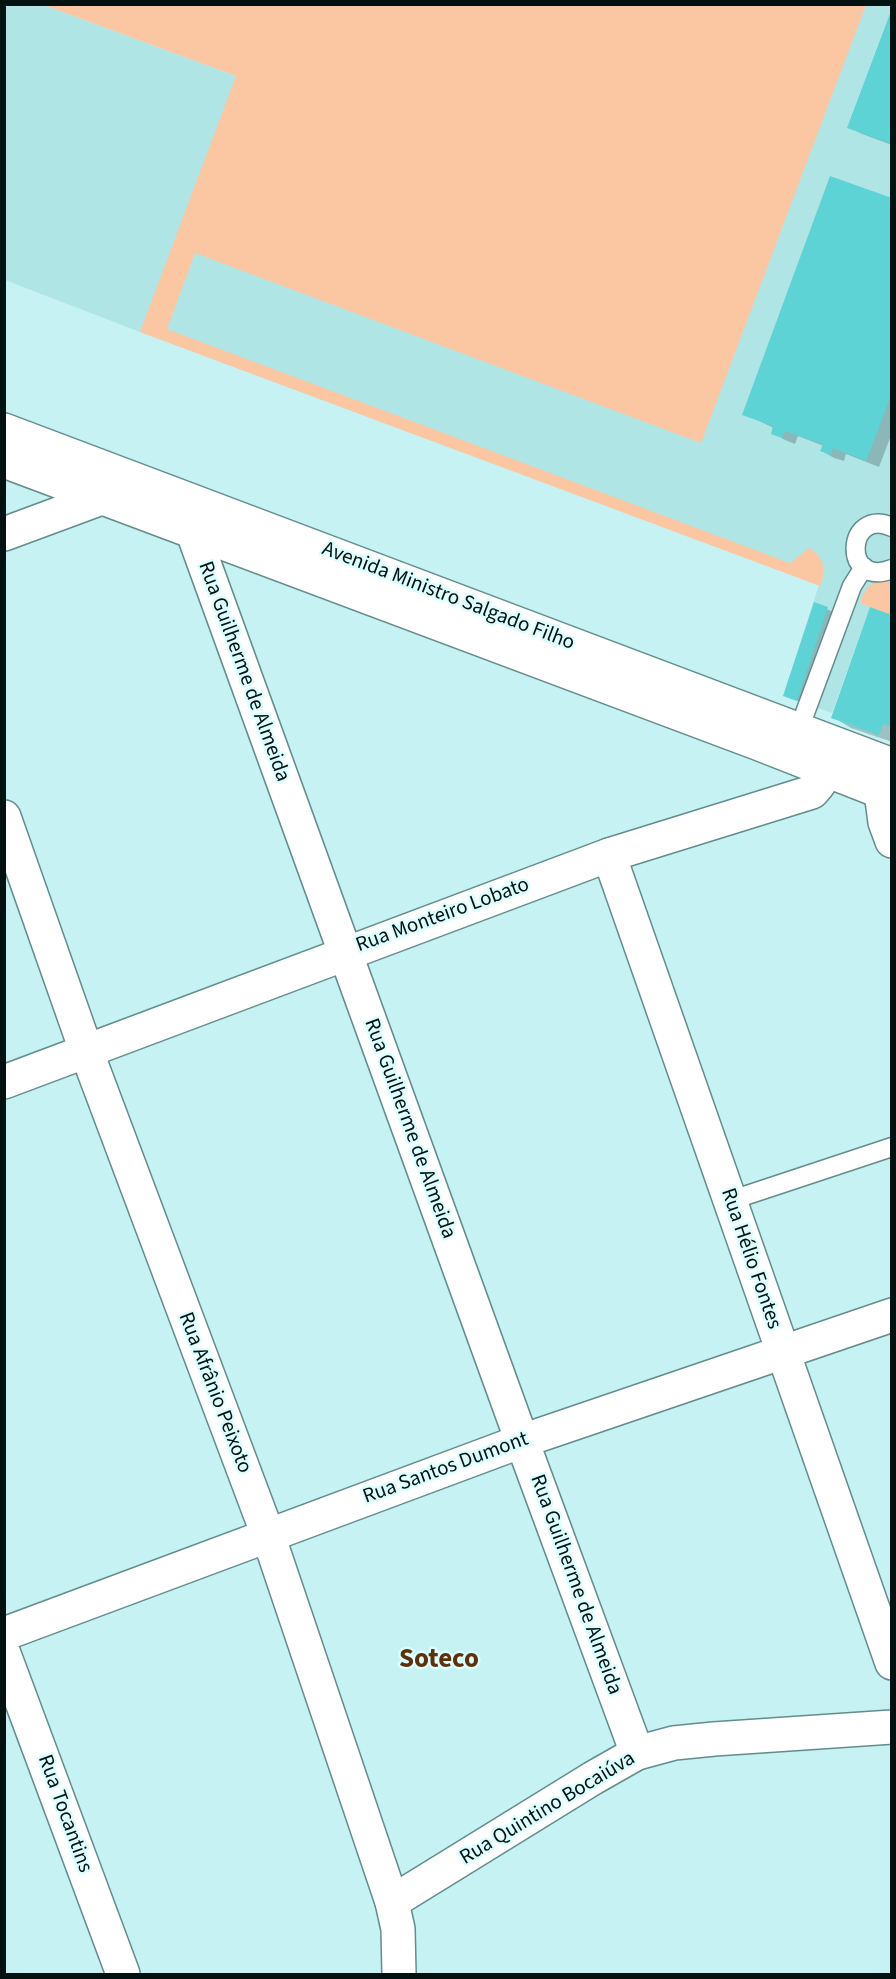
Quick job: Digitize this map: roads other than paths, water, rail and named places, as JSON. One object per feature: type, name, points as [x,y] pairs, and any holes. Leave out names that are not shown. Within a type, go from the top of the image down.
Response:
[{"type":"street","name":"Avenida Ministro Salgado Filho","points":[[4,430],[109,484],[799,729],[888,779]]},
{"type":"street","name":"Avenida Ministro Salgado Filho","points":[[4,461],[109,484]]},
{"type":"street","points":[[4,534],[109,484]]},
{"type":"street","name":"Avenida Ministro Salgado Filho","points":[[197,517],[826,770],[888,779]]},
{"type":"street","name":"Rua Guilherme de Almeida","points":[[197,517],[345,953],[637,1753]]},
{"type":"street","points":[[799,729],[823,750],[827,760],[826,770]]},
{"type":"street","name":"Rua Monteiro Lobato","points":[[4,1082],[87,1053],[345,953],[609,855],[812,792],[822,782],[826,770]]},
{"type":"street","points":[[888,779],[885,822],[891,842]]},
{"type":"street","name":"Rua Afrânio Peixoto","points":[[4,817],[87,1053],[268,1535],[392,1902],[398,1929],[399,1974]]},
{"type":"street","name":"Rua Hélio Fontes","points":[[609,855],[891,1663]]},
{"type":"street","name":"Rua Santos Dumont","points":[[4,1634],[522,1441],[891,1314]]},
{"type":"street","name":"Rua Tocantins","points":[[4,1654],[123,1974]]},
{"type":"street","name":"Rua Quintino Bocaiúva","points":[[392,1902],[637,1753],[674,1743],[891,1727]]},
{"type":"lane","points":[[891,527],[879,523],[871,525],[859,535],[855,549],[856,557],[864,567],[874,573],[883,573],[891,569]]},
{"type":"lane","points":[[799,729],[852,586],[864,567]]},
{"type":"lane","points":[[729,1201],[891,1147]]},
{"type":"district","name":"Soteco","points":[[439,1661]]}]
